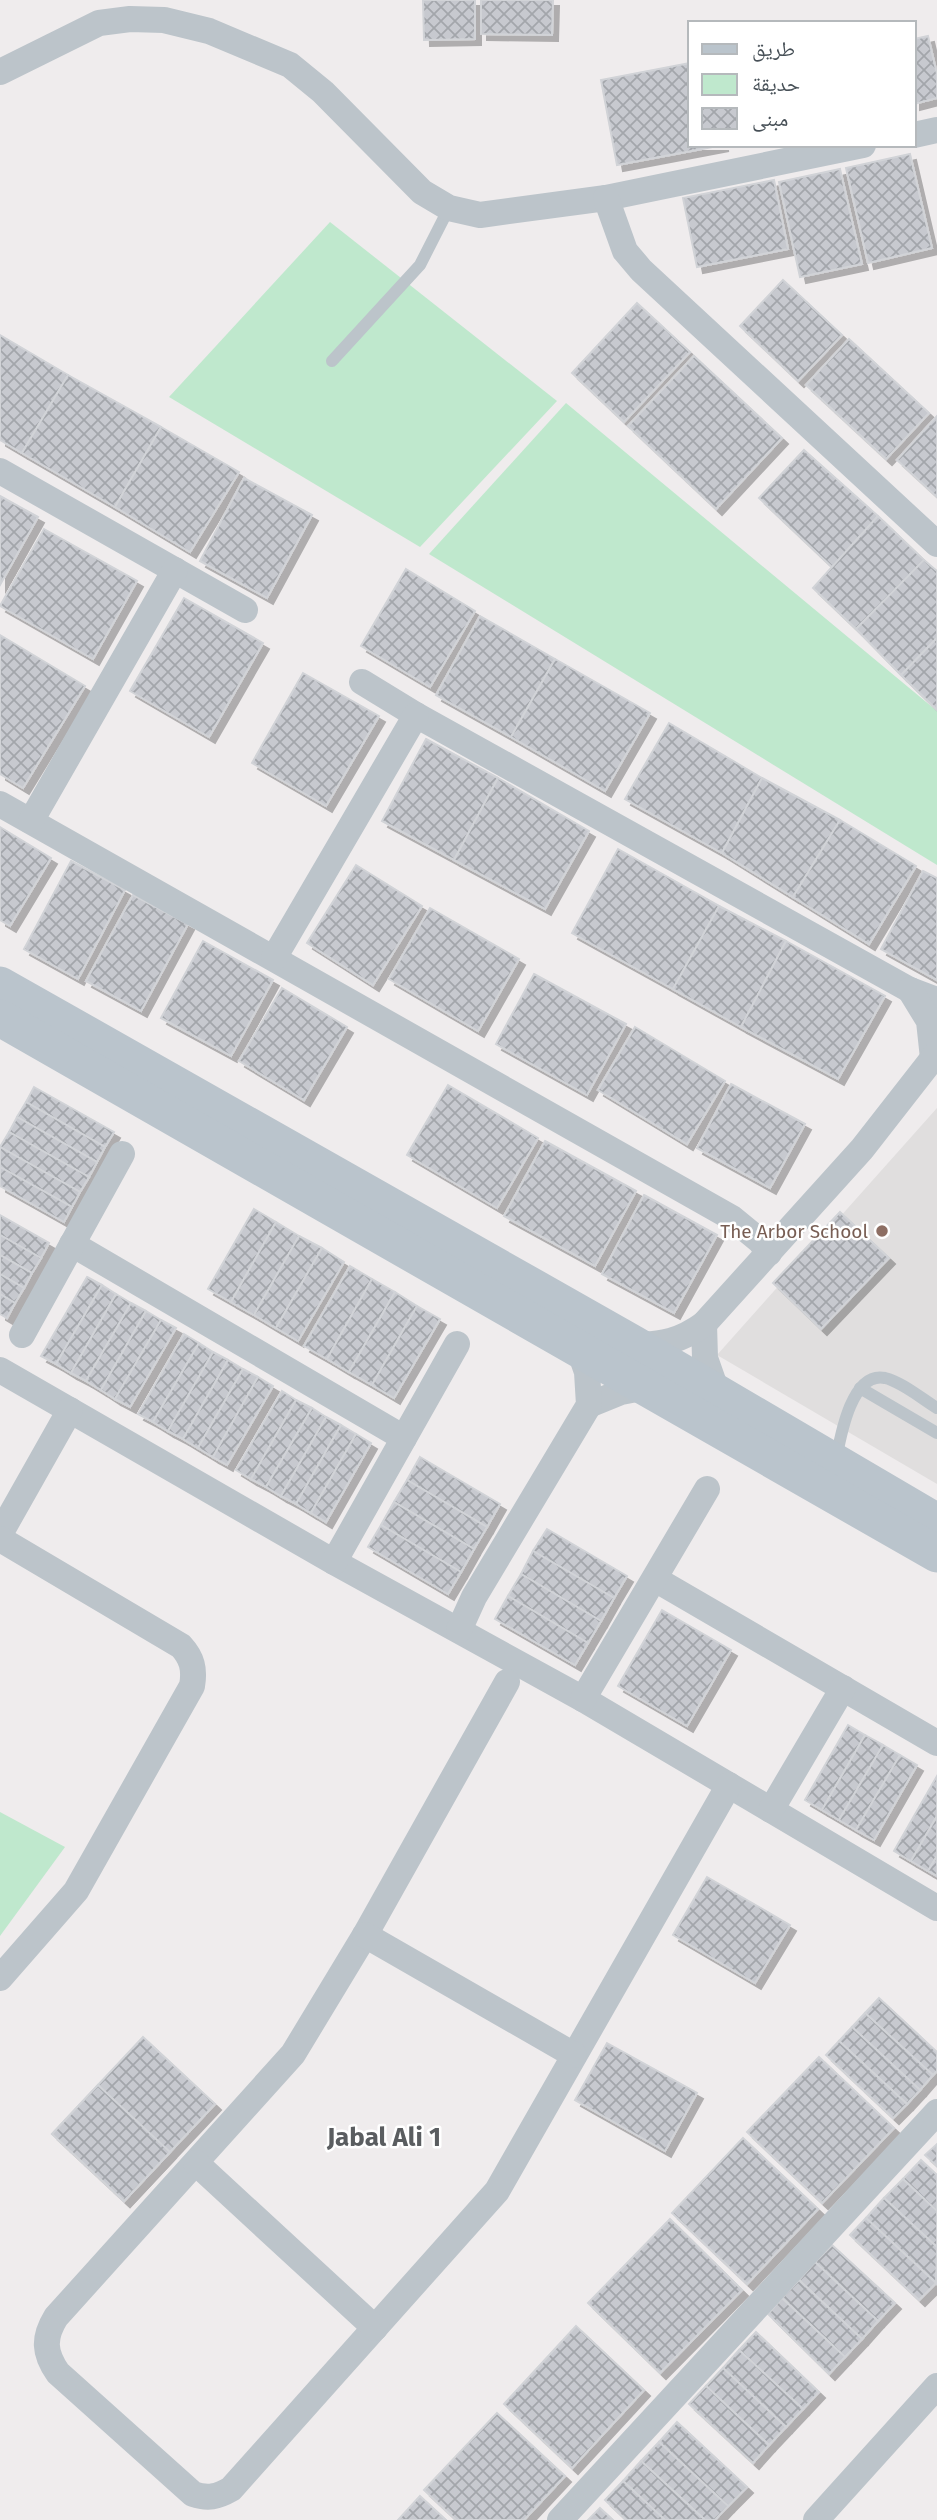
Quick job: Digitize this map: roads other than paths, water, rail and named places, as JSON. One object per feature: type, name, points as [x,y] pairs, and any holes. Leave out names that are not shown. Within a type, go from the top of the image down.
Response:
[{"type":"street","points":[[0,72],[99,23],[130,19],[164,20],[209,31],[290,65],[323,92],[422,192],[449,208],[496,215],[606,198],[853,147]]},
{"type":"street","points":[[916,135],[937,130]]},
{"type":"street","points":[[606,198],[625,251],[641,270],[937,544]]},
{"type":"street","points":[[0,471],[245,610]]},
{"type":"street","points":[[31,821],[175,570]]},
{"type":"street","points":[[362,682],[416,715],[910,990],[937,1000]]},
{"type":"street","points":[[274,958],[416,715]]},
{"type":"street","points":[[0,804],[732,1218],[760,1241],[769,1253]]},
{"type":"street","points":[[0,985],[634,1344],[937,1521]]},
{"type":"street","points":[[634,1344],[656,1345],[677,1340],[704,1324],[935,1064],[929,1021],[910,990]]},
{"type":"street","points":[[0,1018],[937,1554]]},
{"type":"street","points":[[22,1335],[122,1154]]},
{"type":"street","points":[[72,1244],[404,1438]]},
{"type":"street","points":[[704,1324],[705,1358],[718,1395]]},
{"type":"street","points":[[334,1562],[457,1344]]},
{"type":"street","points":[[459,1630],[474,1597],[589,1405],[587,1372],[579,1349]]},
{"type":"street","points":[[0,1370],[334,1562],[583,1699],[937,1908]]},
{"type":"street","points":[[589,1405],[621,1392],[647,1387]]},
{"type":"street","points":[[0,1978],[76,1891],[192,1686],[194,1675],[188,1654],[181,1646],[0,1537],[71,1410]]},
{"type":"street","points":[[583,1699],[707,1489]]},
{"type":"street","points":[[655,1579],[937,1743]]},
{"type":"street","points":[[507,1682],[365,1935],[293,2054],[56,2317],[48,2330],[46,2346],[49,2361],[58,2373],[193,2494],[206,2498],[219,2496],[231,2489],[497,2191],[729,1785]]},
{"type":"street","points":[[771,1810],[843,1688]]},
{"type":"street","points":[[365,1935],[574,2055]]},
{"type":"street","points":[[560,2520],[937,2112]]},
{"type":"street","points":[[196,2163],[375,2328]]},
{"type":"street","points":[[816,2520],[937,2386]]},
{"type":"lane","points":[[332,361],[419,265],[449,208]]},
{"type":"lane","points":[[836,1463],[845,1417],[860,1388],[872,1380],[884,1378],[937,1408]]},
{"type":"lane","points":[[860,1388],[937,1433]]},
{"type":"place","name":"The Arbor School","points":[[882,1231]]},
{"type":"district","name":"Jabal Ali 1","points":[[384,2137]]}]
